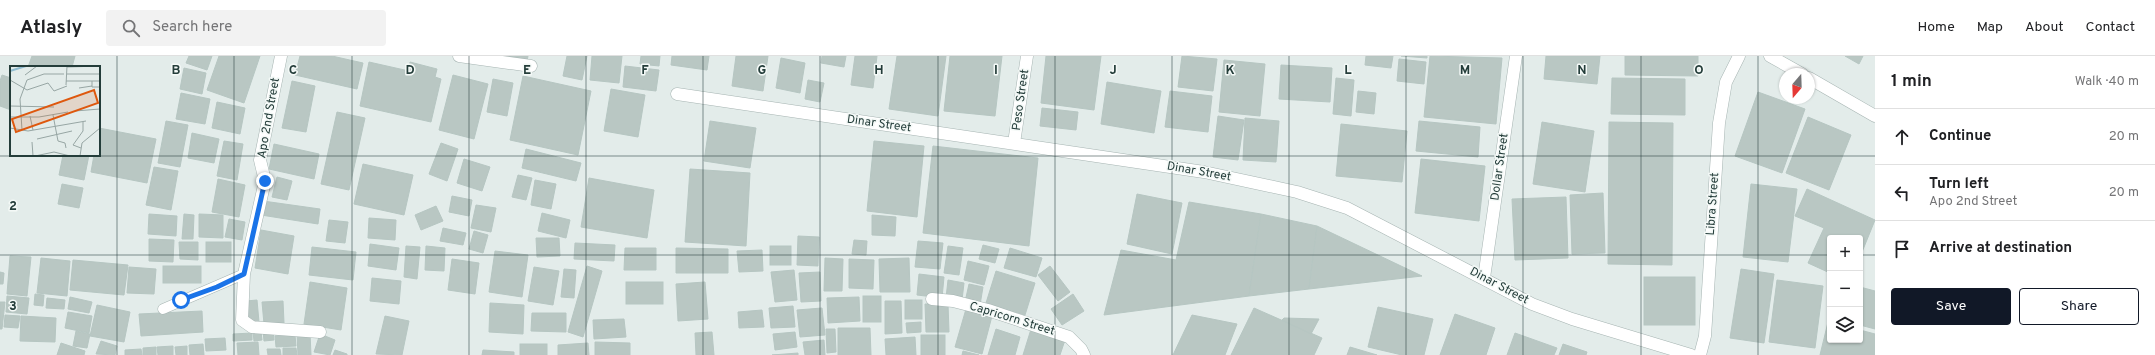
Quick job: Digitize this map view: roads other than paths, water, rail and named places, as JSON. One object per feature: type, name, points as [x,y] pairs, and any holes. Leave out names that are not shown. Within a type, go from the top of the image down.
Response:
[{"type":"street","name":"Apo 2nd Street","points":[[280,56],[260,160],[265,181],[244,274],[241,313],[242,320],[252,327],[320,332]]},
{"type":"street","points":[[459,56],[531,66]]},
{"type":"street","name":"Peso Street","points":[[1014,144],[1027,56]]},
{"type":"street","name":"Dollar Street","points":[[1484,278],[1516,56]]},
{"type":"street","name":"Libra Street","points":[[1700,355],[1705,336],[1719,123],[1726,82],[1739,56]]},
{"type":"street","points":[[1770,56],[1791,68]]},
{"type":"street","points":[[1815,81],[1875,116]]},
{"type":"street","name":"Dinar Street","points":[[677,94],[1204,172],[1297,192],[1347,208],[1532,304],[1572,319],[1691,355]]},
{"type":"street","name":"Capricorn Street","points":[[932,299],[953,301],[988,310],[1069,337],[1081,349],[1084,355]]},
{"type":"lane","points":[[163,309],[244,274]]}]
